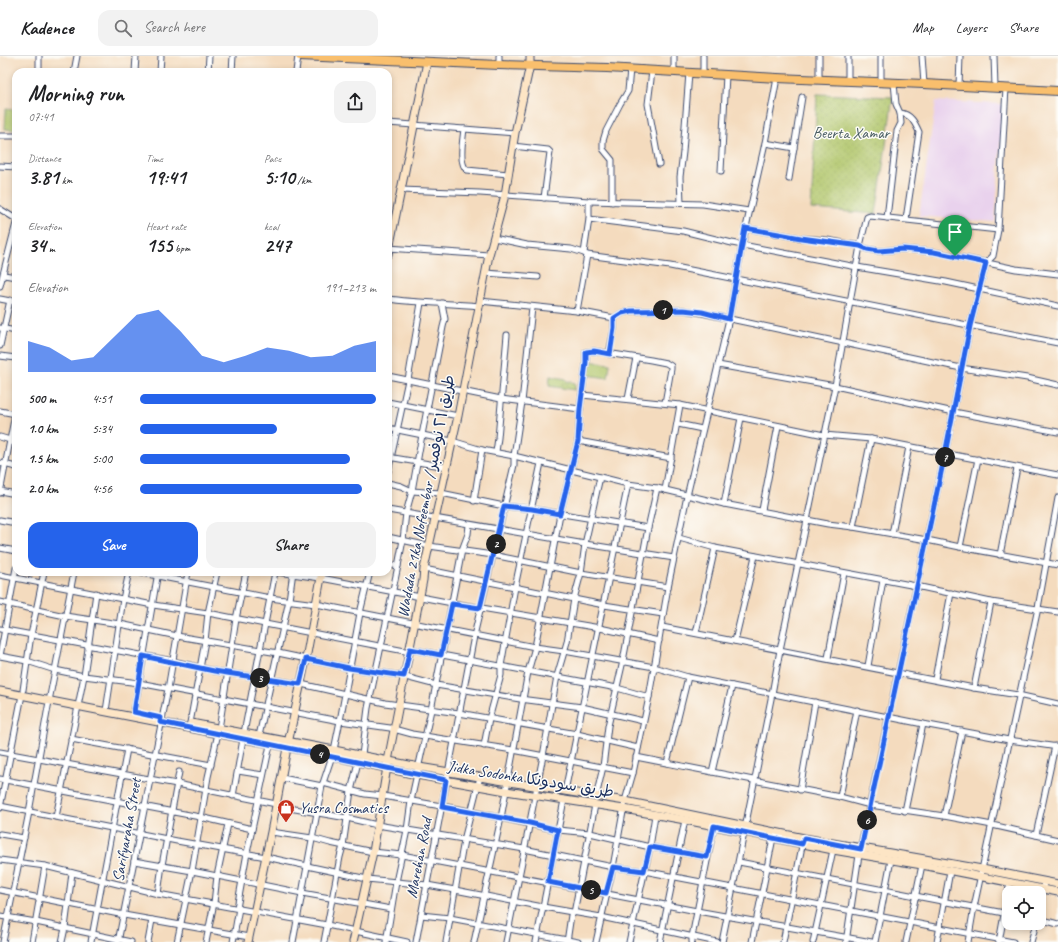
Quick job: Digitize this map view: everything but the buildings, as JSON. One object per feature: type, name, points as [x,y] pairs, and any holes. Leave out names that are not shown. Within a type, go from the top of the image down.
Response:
[{"type":"main road","points":[[299,56],[403,58],[427,62],[630,69],[777,78],[1058,91]]},
{"type":"main road","name":"Wadada 21ka Nofeembar / طريق ٢١ نوفمبر","points":[[353,942],[373,852],[424,568],[458,416],[489,255],[505,195],[515,133],[530,65],[530,56]]},
{"type":"main road","points":[[392,232],[427,62]]},
{"type":"main road","points":[[249,939],[322,576]]},
{"type":"main road","name":"Jidka Sodonka طريق سودونكا","points":[[0,687],[22,693],[244,736],[270,745],[288,744]]},
{"type":"main road","name":"Jidka Sodonka طريق سودونكا","points":[[0,691],[22,693]]},
{"type":"main road","name":"Jidka Sodonka طريق سودونكا","points":[[106,709],[134,712],[161,720],[190,723],[218,731]]},
{"type":"main road","name":"Jidka Sodonka طريق سودونكا","points":[[244,736],[259,736],[288,744],[333,753],[362,755],[417,775],[477,786],[564,800],[595,801],[624,805],[860,852],[982,869],[1058,884]]},
{"type":"main road","name":"Jidka Sodonka طريق سودونكا","points":[[333,753],[358,762],[448,771],[565,791],[595,801]]},
{"type":"main road","name":"Jidka Sodonka طريق سودونكا","points":[[624,805],[655,815],[714,826],[744,829],[773,838],[803,841],[833,850],[860,852],[891,860],[1026,886]]},
{"type":"main road","name":"Jidka Sodonka طريق سودونكا","points":[[1046,890],[1058,892]]},
{"type":"street","points":[[38,68],[39,56]]},
{"type":"street","points":[[75,68],[77,56]]},
{"type":"street","points":[[135,68],[136,56]]},
{"type":"street","points":[[160,68],[161,56]]},
{"type":"street","points":[[208,68],[209,56]]},
{"type":"street","points":[[232,68],[233,56]]},
{"type":"street","points":[[297,68],[299,56]]},
{"type":"street","points":[[499,56],[499,65]]},
{"type":"street","points":[[674,56],[674,72]]},
{"type":"street","points":[[703,56],[703,74]]},
{"type":"street","points":[[819,56],[819,80]]},
{"type":"street","points":[[848,56],[848,81]]},
{"type":"street","points":[[881,56],[881,82]]},
{"type":"street","points":[[922,56],[924,84]]},
{"type":"street","points":[[959,86],[960,56]]},
{"type":"street","points":[[994,56],[996,88]]},
{"type":"street","points":[[612,202],[612,160],[603,149],[603,141],[620,104],[628,91],[630,69]]},
{"type":"street","points":[[652,71],[648,104],[659,164]]},
{"type":"street","points":[[681,203],[680,177],[689,73]]},
{"type":"street","points":[[721,171],[726,75]]},
{"type":"street","points":[[596,942],[613,867],[624,805],[633,773],[649,697],[668,587],[687,496],[729,319],[745,228],[765,143],[777,78]]},
{"type":"street","points":[[887,218],[897,131],[901,123],[900,113],[896,104],[894,83]]},
{"type":"street","points":[[846,939],[860,852],[954,412],[970,326],[986,263],[993,256],[998,230],[1006,88]]},
{"type":"street","points":[[789,179],[802,97]]},
{"type":"street","points":[[900,113],[905,114],[913,120],[919,132],[906,219]]},
{"type":"street","points":[[392,123],[515,133]]},
{"type":"street","points":[[464,129],[462,157],[462,164],[464,168],[467,170],[508,174]]},
{"type":"street","points":[[0,136],[12,136]]},
{"type":"street","points":[[765,143],[794,148]]},
{"type":"street","points":[[513,146],[542,149],[550,152],[544,198]]},
{"type":"street","points":[[0,166],[12,167]]},
{"type":"street","points":[[401,190],[590,201],[703,204],[749,211]]},
{"type":"street","points":[[577,311],[586,254],[590,201]]},
{"type":"street","points":[[0,209],[12,216]]},
{"type":"street","points":[[722,942],[734,888],[744,829],[780,650],[844,342],[860,246],[867,217],[906,219],[998,230]]},
{"type":"street","points":[[589,219],[683,231],[742,245],[946,282],[1058,306]]},
{"type":"street","points":[[745,228],[860,246],[879,251],[903,249],[934,252],[1016,269],[1058,274]]},
{"type":"street","points":[[494,238],[527,245],[571,249],[586,254],[670,266],[1058,343]]},
{"type":"street","points":[[0,286],[12,240]]},
{"type":"street","points":[[392,250],[489,255]]},
{"type":"street","points":[[486,273],[538,277]]},
{"type":"street","points":[[4,274],[12,276]]},
{"type":"street","points":[[0,299],[10,300],[2,328],[0,346]]},
{"type":"street","points":[[392,299],[421,303],[480,304],[577,311],[614,318],[622,313],[631,311],[683,310],[702,312],[961,368],[1027,378],[1058,385]]},
{"type":"street","points":[[392,449],[408,380],[421,303]]},
{"type":"street","points":[[362,755],[375,672],[398,566],[406,513],[418,462],[445,319],[442,303]]},
{"type":"street","name":"Marehan Road","points":[[416,942],[474,636],[514,465],[532,308]]},
{"type":"street","points":[[610,354],[614,318]]},
{"type":"street","points":[[2,328],[12,330]]},
{"type":"street","points":[[496,452],[507,335]]},
{"type":"street","points":[[474,942],[501,818],[528,672],[535,647],[549,566],[578,441],[586,352],[594,351],[666,363],[671,366],[665,403]]},
{"type":"street","points":[[0,356],[12,358]]},
{"type":"street","points":[[628,399],[636,358]]},
{"type":"street","points":[[718,365],[835,386],[954,412],[1058,432]]},
{"type":"street","points":[[392,377],[501,399],[580,409]]},
{"type":"street","points":[[582,395],[680,405],[824,435],[871,439],[1058,475]]},
{"type":"street","points":[[392,403],[458,416]]},
{"type":"street","points":[[665,490],[678,424],[680,405]]},
{"type":"street","points":[[0,411],[12,413]]},
{"type":"street","points":[[724,504],[741,418]]},
{"type":"street","points":[[678,424],[702,429]]},
{"type":"street","points":[[762,510],[778,426]]},
{"type":"street","points":[[392,429],[452,441],[482,450],[514,456],[600,478],[657,488],[724,504],[1058,565]]},
{"type":"street","points":[[12,431],[0,492],[12,494]]},
{"type":"street","points":[[0,437],[10,440]]},
{"type":"street","points":[[853,527],[871,439]]},
{"type":"street","points":[[578,441],[671,458]]},
{"type":"street","points":[[892,534],[909,447]]},
{"type":"street","points":[[474,501],[482,450]]},
{"type":"street","points":[[392,458],[447,467]]},
{"type":"street","points":[[960,547],[978,460]]},
{"type":"street","points":[[0,463],[12,466]]},
{"type":"street","points":[[484,746],[501,675],[501,666],[510,613],[541,463]]},
{"type":"street","points":[[1000,555],[1017,468]]},
{"type":"street","points":[[506,942],[536,796],[557,676],[581,573],[585,544],[600,478]]},
{"type":"street","points":[[392,484],[412,490],[441,493],[474,501],[648,528]]},
{"type":"street","points":[[565,791],[578,734],[587,682],[600,628],[628,484]]},
{"type":"street","points":[[567,941],[571,915],[574,913],[590,833],[595,801],[604,767],[606,740],[657,488]]},
{"type":"street","points":[[968,942],[1018,695],[1038,608],[1058,498]]},
{"type":"street","points":[[392,511],[435,517],[469,525],[674,558]]},
{"type":"street","points":[[0,520],[12,522]]},
{"type":"street","points":[[386,940],[411,801],[426,736],[462,550],[468,534],[469,525]]},
{"type":"street","points":[[392,538],[429,546],[493,555],[581,573],[609,576],[668,587]]},
{"type":"street","points":[[679,538],[715,548],[755,556],[916,586],[991,602],[1058,612]]},
{"type":"street","points":[[0,548],[12,550]]},
{"type":"street","points":[[696,633],[715,548]]},
{"type":"street","points":[[735,641],[755,556]]},
{"type":"street","points":[[392,565],[398,566]]},
{"type":"street","points":[[424,568],[604,605],[663,614]]},
{"type":"street","points":[[828,658],[844,573]]},
{"type":"street","points":[[0,575],[123,599],[182,608],[311,632],[355,642],[441,655],[528,672],[557,676],[617,688],[649,697]]},
{"type":"street","points":[[43,576],[31,635],[22,693],[10,754],[3,780],[0,807],[247,853],[367,879],[427,885],[601,917],[663,931],[692,940],[717,942]]},
{"type":"street","points":[[3,942],[73,576]]},
{"type":"street","points":[[106,709],[123,599],[129,576]]},
{"type":"street","points":[[134,712],[158,576]]},
{"type":"street","points":[[165,576],[187,582],[270,598],[316,604],[474,636],[623,661],[654,667],[688,677],[923,724],[1056,747],[1036,835]]},
{"type":"street","name":"Sarifyaraha Street","points":[[119,940],[149,780],[168,689],[188,576]]},
{"type":"street","points":[[190,723],[205,641],[208,613],[216,576]]},
{"type":"street","points":[[177,942],[192,871],[195,844],[218,731],[236,619],[245,576]]},
{"type":"street","points":[[233,796],[265,629],[264,624],[275,576]]},
{"type":"street","points":[[259,736],[278,653],[293,576]]},
{"type":"street","points":[[326,576],[367,587],[452,604],[600,628],[659,641]]},
{"type":"street","points":[[293,942],[317,813],[323,785],[333,753],[360,613],[369,576]]},
{"type":"street","points":[[14,578],[10,604],[2,630],[0,656],[27,661],[55,670],[84,676],[111,678],[340,721],[390,728],[412,734],[513,750],[633,773]]},
{"type":"street","points":[[868,666],[883,580]]},
{"type":"street","points":[[56,817],[84,676],[96,593]]},
{"type":"street","points":[[935,679],[951,594]]},
{"type":"street","points":[[0,602],[65,616],[120,624],[176,636],[278,653],[349,668],[404,676],[436,685],[582,707],[643,721]]},
{"type":"street","points":[[974,688],[991,602]]},
{"type":"street","points":[[662,627],[828,658],[1058,704]]},
{"type":"street","points":[[2,630],[88,645],[228,674],[300,684],[384,703],[459,713],[578,734],[638,748]]},
{"type":"street","points":[[667,763],[688,677]]},
{"type":"street","points":[[712,772],[732,686]]},
{"type":"street","points":[[800,790],[815,702]]},
{"type":"street","points":[[840,797],[857,710]]},
{"type":"street","points":[[905,810],[923,724]]},
{"type":"street","points":[[944,816],[962,731]]},
{"type":"street","points":[[71,739],[211,765]]},
{"type":"street","points":[[233,942],[247,853],[270,745]]},
{"type":"street","points":[[91,942],[127,749]]},
{"type":"street","points":[[0,752],[177,784],[377,825],[524,849],[613,867],[644,871],[674,878],[880,916],[999,941],[1013,942]]},
{"type":"street","points":[[636,757],[840,797],[870,805],[992,825],[1058,840]]},
{"type":"street","points":[[324,942],[343,846],[351,791],[358,762]]},
{"type":"street","points":[[238,770],[263,775]]},
{"type":"street","points":[[158,894],[179,772]]},
{"type":"street","points":[[446,942],[464,840],[480,777]]},
{"type":"street","points":[[282,778],[530,823],[558,830],[590,833],[618,838],[650,847],[707,857]]},
{"type":"street","points":[[3,780],[61,790],[172,813],[200,817],[252,829]]},
{"type":"street","points":[[536,942],[564,800]]},
{"type":"street","points":[[629,942],[650,847],[655,815]]},
{"type":"street","points":[[660,942],[685,820]]},
{"type":"street","points":[[206,942],[214,903],[217,876],[228,824]]},
{"type":"street","points":[[692,940],[714,826]]},
{"type":"street","points":[[271,832],[312,838],[373,852],[402,855],[519,876],[786,926],[846,939],[873,942],[886,891],[891,860]]},
{"type":"street","points":[[0,834],[24,838]]},
{"type":"street","points":[[752,942],[773,838]]},
{"type":"street","points":[[783,942],[803,841]]},
{"type":"street","points":[[813,942],[833,850]]},
{"type":"street","points":[[0,860],[45,866],[158,894],[214,903],[327,925],[386,940],[407,942]]},
{"type":"street","points":[[134,861],[162,865],[391,909]]},
{"type":"street","points":[[739,862],[1002,912]]},
{"type":"street","points":[[32,942],[45,866]]},
{"type":"street","points":[[906,942],[922,866]]},
{"type":"street","points":[[937,942],[950,871]]},
{"type":"street","points":[[62,942],[72,873]]},
{"type":"street","points":[[1009,886],[1010,882]]},
{"type":"street","points":[[1044,882],[1044,886]]},
{"type":"street","points":[[0,890],[97,910],[235,934],[249,939]]},
{"type":"street","points":[[421,915],[450,918],[578,942]]},
{"type":"street","points":[[0,916],[131,942]]},
{"type":"street","points":[[148,942],[152,920]]},
{"type":"street","points":[[1046,921],[1058,924]]},
{"type":"street","points":[[999,941],[1002,929]]},
{"type":"street","points":[[1030,942],[1034,930]]},
{"type":"shaded area","points":[[936,101],[1003,104],[995,222],[919,216]]},
{"type":"green space","name":"Beerta Xamar","points":[[817,94],[893,97],[876,214],[811,209]]},
{"type":"green space","points":[[6,109],[12,110],[12,130],[5,129]]},
{"type":"green space","points":[[589,361],[610,364],[608,378],[587,375]]},
{"type":"green space","points":[[550,376],[566,379],[567,381],[575,383],[575,390],[549,386]]},
{"type":"place","name":"Yusra Cosmatics","points":[[286,823]]},
{"type":"route","points":[[745,228],[801,238],[827,240],[879,251],[903,249],[955,256],[986,263],[961,368],[954,412],[861,849],[804,838],[802,844],[714,826],[707,857],[650,847],[644,871],[613,867],[606,893],[578,888],[548,882],[558,830],[530,823],[442,807],[446,780],[160,722],[161,718],[134,712],[143,656],[214,671],[300,684],[306,659],[349,668],[404,676],[410,649],[441,655],[452,604],[480,608],[504,506],[560,514],[578,441],[586,352],[594,351],[610,354],[614,318],[622,313],[631,311],[683,310],[702,312],[729,319],[745,228]]}]
